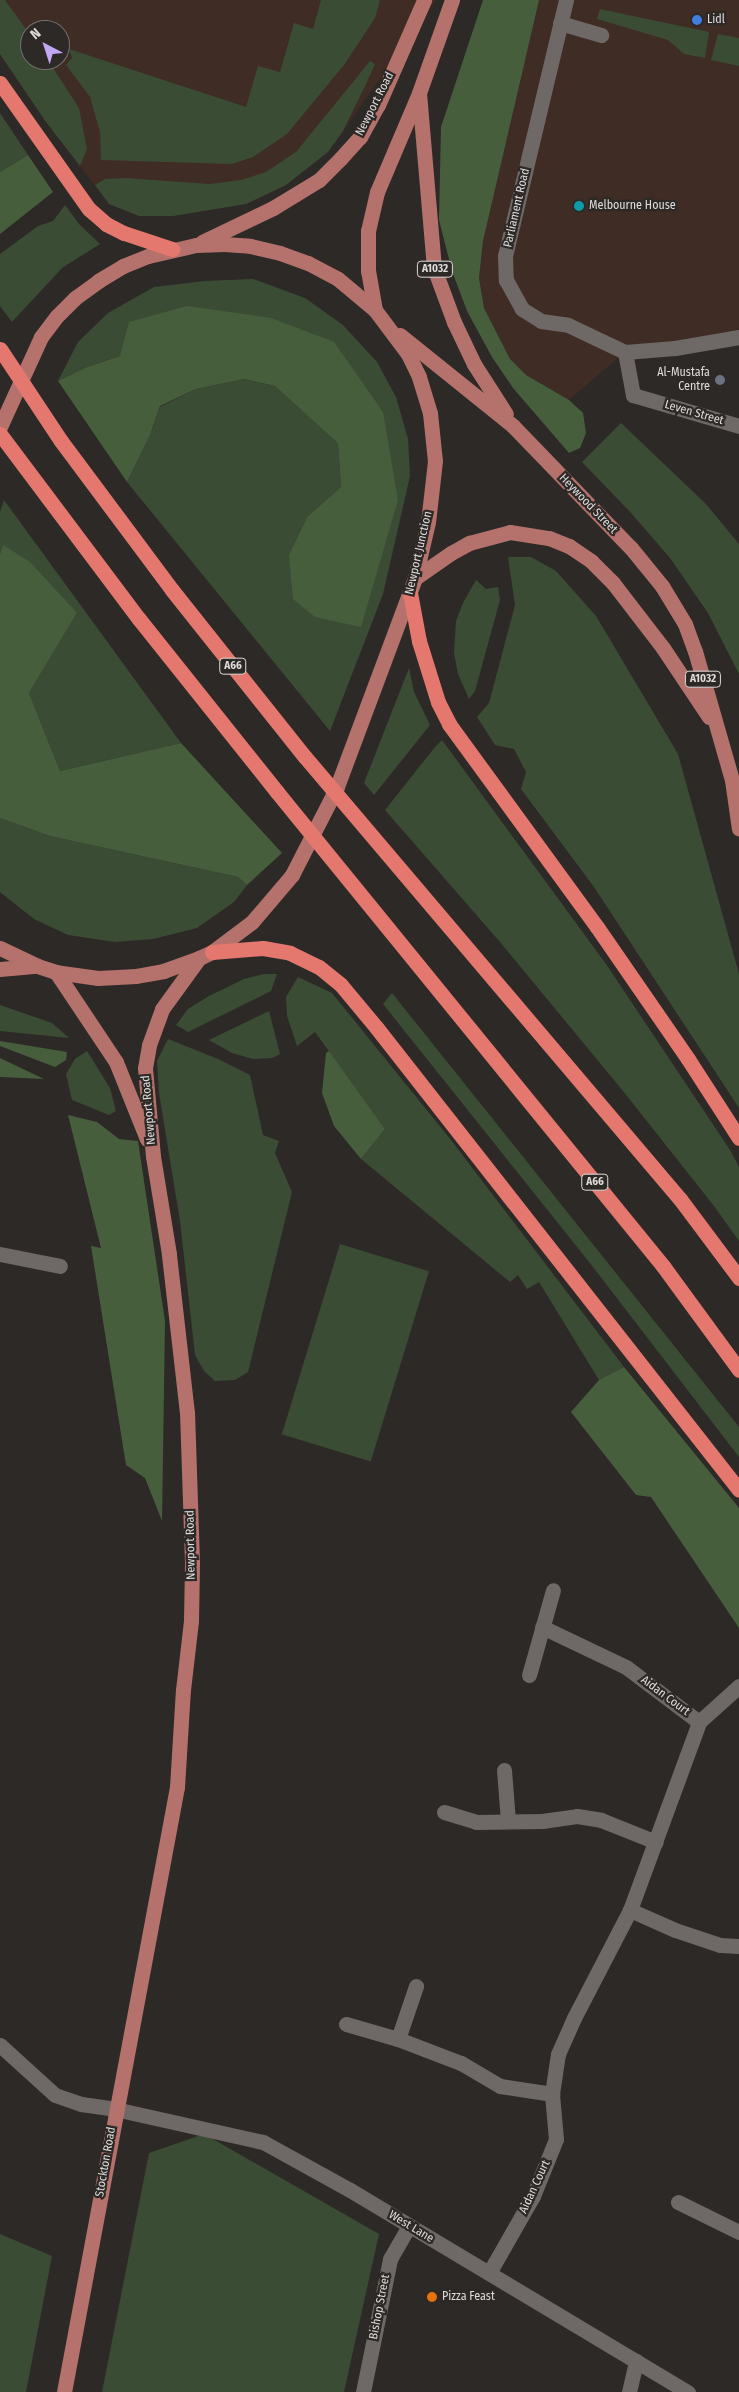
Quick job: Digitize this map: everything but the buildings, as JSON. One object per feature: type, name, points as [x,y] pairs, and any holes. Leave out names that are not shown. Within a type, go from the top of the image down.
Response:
[{"type":"highway","points":[[0,83],[89,209],[106,224],[124,233],[172,249]]},
{"type":"highway","name":"A66","points":[[0,349],[61,441],[172,590],[305,757],[680,1199],[739,1278]]},
{"type":"highway","name":"A66","points":[[0,434],[145,626],[277,792],[663,1266],[739,1370]]},
{"type":"highway","points":[[410,593],[419,641],[438,702],[449,724],[597,927],[688,1059],[739,1138]]},
{"type":"highway","points":[[205,955],[263,948],[290,954],[319,967],[341,985],[382,1034],[739,1490]]},
{"type":"main road","name":"Newport Road","points":[[196,245],[273,208],[319,180],[340,159],[360,136],[378,105],[424,0]]},
{"type":"main road","points":[[375,310],[368,271],[368,231],[377,192],[419,93],[452,0]]},
{"type":"main road","name":"A1032","points":[[419,93],[434,268],[454,322],[474,364],[513,426]]},
{"type":"main road","name":"Newport Junction","points":[[0,426],[41,337],[57,316],[98,281],[122,266],[172,249],[196,245],[250,246],[280,252],[308,263],[338,280],[375,310],[408,354],[419,377],[430,413],[435,461],[428,522],[415,578],[337,787],[292,875],[252,922],[205,955],[164,971],[136,976],[98,978],[56,972],[38,966],[0,948]]},
{"type":"main road","name":"Heywood Street","points":[[387,324],[513,426],[631,548],[662,586],[685,624],[720,734],[732,780],[739,829]]},
{"type":"main road","name":"Heywood Street","points":[[415,578],[451,553],[469,544],[510,532],[549,538],[568,546],[591,561],[613,584],[662,648],[720,734]]},
{"type":"main road","name":"Newport Road","points":[[152,1932],[177,1787],[191,1621],[192,1562],[187,1413],[169,1254],[154,1156],[145,1068],[149,1045],[162,1008],[205,955]]},
{"type":"main road","points":[[0,969],[38,966]]},
{"type":"main road","name":"Newport Road","points":[[56,972],[116,1062],[154,1156]]},
{"type":"main road","name":"Stockton Road","points":[[64,2392],[115,2109],[152,1932]]},
{"type":"street","name":"Parliament Road","points":[[566,0],[505,256],[506,280],[522,309],[541,321],[568,325],[625,352],[675,348],[739,337]]},
{"type":"street","points":[[560,23],[601,35]]},
{"type":"street","name":"Leven Street","points":[[625,352],[633,395],[739,426]]},
{"type":"street","points":[[0,1254],[60,1266]]},
{"type":"street","points":[[529,1675],[553,1590]]},
{"type":"street","name":"Aidan Court","points":[[489,2273],[533,2196],[556,2139],[552,2094],[558,2054],[574,2018],[630,1910],[699,1722],[626,1667],[542,1627]]},
{"type":"street","points":[[699,1722],[739,1686]]},
{"type":"street","points":[[504,1770],[508,1821]]},
{"type":"street","points":[[444,1812],[476,1822],[542,1821],[577,1816],[601,1820],[656,1842]]},
{"type":"street","points":[[630,1910],[675,1930],[720,1945],[739,1946]]},
{"type":"street","points":[[398,2039],[416,1986]]},
{"type":"street","points":[[346,2024],[398,2039],[461,2063],[500,2086],[552,2094]]},
{"type":"street","name":"West Lane","points":[[0,2044],[55,2095],[81,2104],[115,2109],[263,2142],[350,2190],[688,2392]]},
{"type":"street","points":[[678,2202],[739,2232]]},
{"type":"street","name":"Bishop Street","points":[[363,2392],[390,2259],[410,2226]]},
{"type":"street","points":[[629,2392],[636,2360]]},
{"type":"shaded area","points":[[0,0],[436,0],[328,152],[286,185],[246,204],[173,216],[139,216],[109,204],[46,122],[0,54]]},
{"type":"shaded area","points":[[487,0],[739,0],[739,337],[625,352],[569,400],[526,375],[510,359],[484,308],[479,278],[483,241]]},
{"type":"green space","points":[[0,0],[5,0],[20,21],[20,70],[54,70],[79,108],[87,149],[80,166],[46,122],[0,54]]},
{"type":"green space","points":[[321,0],[380,0],[375,18],[344,65],[287,134],[253,157],[232,164],[101,160],[100,132],[90,97],[70,70],[70,60],[72,58],[70,49],[246,107],[258,66],[280,72],[294,23],[313,29]]},
{"type":"green space","points":[[483,0],[539,0],[483,241],[479,278],[484,308],[510,359],[526,375],[569,400],[583,413],[586,433],[580,448],[569,453],[513,388],[492,357],[467,311],[452,271],[439,220],[441,127]]},
{"type":"green space","points":[[600,9],[709,32],[705,58],[684,54],[668,40],[597,19]]},
{"type":"green space","points":[[718,34],[739,38],[739,66],[711,60]]},
{"type":"green space","points":[[370,61],[375,64],[366,84],[343,131],[328,152],[286,185],[246,204],[173,216],[139,216],[109,204],[95,185],[105,179],[126,178],[210,184],[241,180],[266,172],[296,152]]},
{"type":"green space","points":[[0,113],[28,155],[0,172]]},
{"type":"green space","points":[[28,155],[53,192],[0,234],[0,172]]},
{"type":"green space","points":[[65,205],[79,224],[100,244],[62,268],[12,322],[0,306],[0,254],[38,226],[53,221]]},
{"type":"green space","points":[[253,279],[305,298],[343,325],[377,362],[396,397],[408,439],[410,476],[383,594],[330,731],[127,482],[150,435],[160,407],[196,389],[244,379],[275,386],[338,442],[341,487],[308,516],[360,627],[334,342],[120,356],[87,367],[58,381],[78,342],[108,313],[154,287],[205,281]]},
{"type":"green space","points":[[187,306],[271,318],[334,342],[383,412],[398,500],[361,627],[315,617],[293,599],[289,555],[308,516],[341,487],[338,443],[275,386],[244,379],[196,389],[160,406],[150,435],[127,482],[58,381],[87,367],[120,356],[129,322]]},
{"type":"green space","points":[[621,423],[706,504],[739,544],[739,674],[708,613],[670,558],[632,514],[582,462]]},
{"type":"green space","points":[[4,500],[181,743],[60,771],[29,693],[77,613],[3,545],[0,554],[0,512]]},
{"type":"green space","points":[[3,545],[30,562],[77,613],[29,693],[60,771],[181,743],[282,853],[247,885],[238,877],[50,836],[0,818],[0,554]]},
{"type":"green space","points":[[508,557],[531,557],[556,571],[596,616],[678,754],[739,974],[739,1108],[594,887],[521,789],[526,772],[514,749],[495,745],[477,717],[489,703],[515,605]]},
{"type":"green space","points":[[476,580],[486,589],[498,587],[500,600],[475,691],[469,699],[458,674],[454,653],[456,621],[463,603]]},
{"type":"green space","points":[[409,668],[414,692],[430,725],[374,795],[364,783]]},
{"type":"green space","points":[[442,740],[606,964],[730,1150],[739,1167],[739,1241],[714,1206],[623,1091],[500,942],[385,810]]},
{"type":"green space","points":[[0,818],[50,836],[238,877],[247,885],[234,902],[197,928],[153,939],[115,942],[68,935],[34,919],[0,892]]},
{"type":"green space","points":[[264,974],[277,974],[271,991],[188,1032],[176,1025],[188,1009],[209,996],[244,979]]},
{"type":"green space","points":[[298,977],[332,993],[451,1140],[624,1367],[599,1380],[539,1282],[527,1289],[518,1275],[510,1282],[361,1159],[385,1129],[315,1032],[297,1046],[287,1016],[286,997]]},
{"type":"green space","points":[[392,993],[739,1427],[739,1457],[593,1267],[383,1004]]},
{"type":"green space","points":[[0,1005],[52,1023],[69,1038],[0,1031]]},
{"type":"green space","points":[[269,1011],[280,1054],[272,1058],[253,1059],[232,1053],[209,1040]]},
{"type":"green space","points":[[168,1039],[218,1059],[250,1075],[263,1135],[279,1141],[275,1153],[292,1192],[248,1372],[235,1380],[215,1381],[204,1371],[195,1355],[180,1221],[159,1093],[157,1061]]},
{"type":"green space","points":[[0,1041],[67,1052],[66,1060],[55,1067],[0,1046]]},
{"type":"green space","points":[[87,1051],[110,1088],[116,1111],[109,1115],[72,1100],[66,1074],[75,1059]]},
{"type":"green space","points":[[329,1051],[385,1129],[361,1159],[334,1126],[322,1093],[326,1053]]},
{"type":"green space","points":[[0,1058],[44,1079],[0,1077]]},
{"type":"green space","points":[[68,1115],[97,1122],[119,1139],[138,1141],[165,1321],[162,1521],[145,1478],[126,1465],[91,1246],[101,1248]]},
{"type":"green space","points":[[340,1244],[429,1271],[371,1461],[282,1434]]},
{"type":"green space","points":[[624,1367],[739,1508],[739,1628],[651,1497],[636,1495],[571,1412],[599,1380]]},
{"type":"green space","points":[[204,2134],[379,2234],[344,2392],[102,2392],[149,2153]]},
{"type":"green space","points":[[0,2234],[52,2256],[26,2392],[0,2392]]},
{"type":"place","name":"Lidl","points":[[697,20]]},
{"type":"place","name":"Melbourne House","points":[[579,206]]},
{"type":"place","name":"Al-Mustafa Centre","points":[[720,380]]},
{"type":"place","name":"Pizza Feast","points":[[432,2297]]}]
